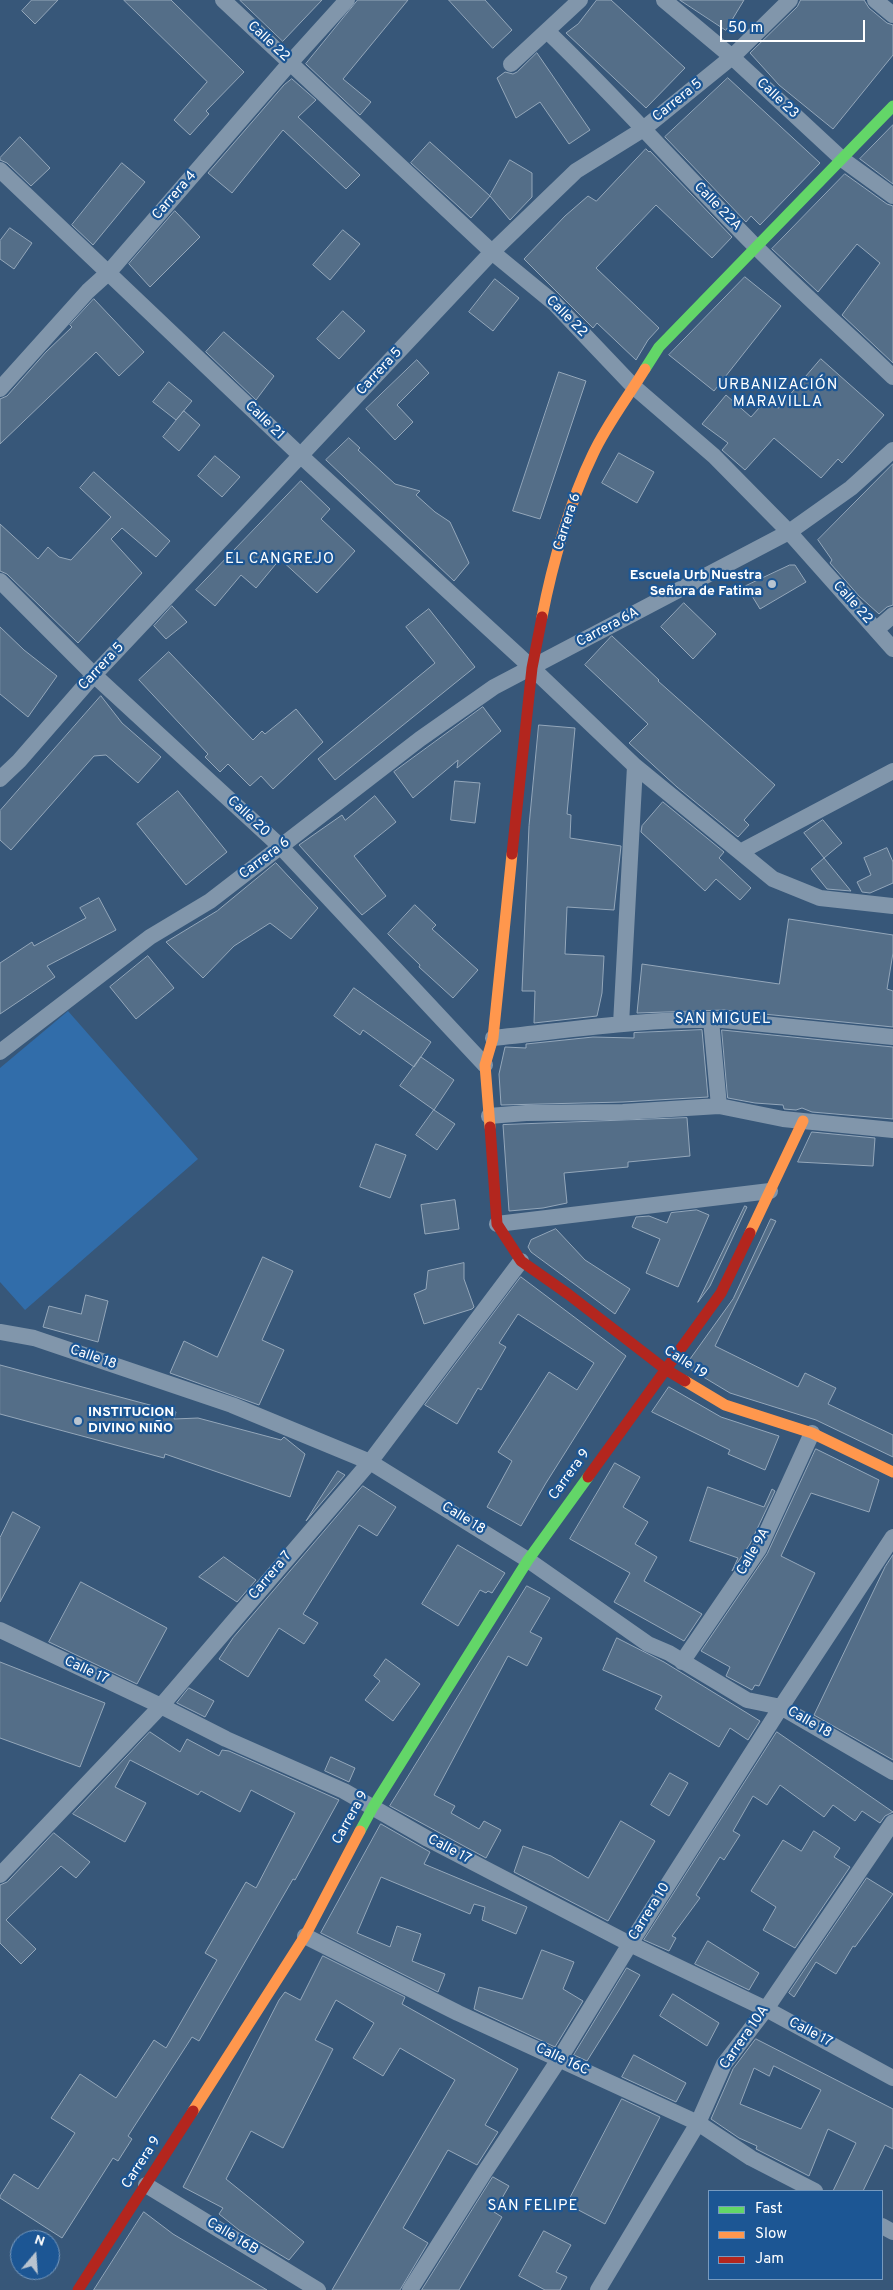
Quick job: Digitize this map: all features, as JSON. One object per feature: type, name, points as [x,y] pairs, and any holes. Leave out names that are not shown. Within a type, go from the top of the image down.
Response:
[{"type":"street","name":"Calle 22","points":[[223,0],[492,252],[554,303],[633,386],[714,456],[789,532],[893,649]]},
{"type":"street","name":"Carrera 4","points":[[0,389],[88,291],[109,272],[347,0]]},
{"type":"street","points":[[511,64],[580,0]]},
{"type":"street","name":"Calle 23","points":[[664,0],[732,57],[842,159],[893,196]]},
{"type":"street","name":"Carrera 5","points":[[0,779],[19,761],[94,676],[492,252],[576,171],[642,130],[732,57],[790,0]]},
{"type":"street","points":[[875,0],[893,15]]},
{"type":"street","name":"Calle 22A","points":[[547,31],[592,75],[642,130],[757,248],[893,377]]},
{"type":"street","name":"Carrera 6","points":[[497,1224],[485,1065],[494,1038],[532,668],[548,586],[573,505],[593,453],[659,347],[893,106]]},
{"type":"street","name":"Calle 21","points":[[0,170],[301,456],[636,766],[772,880],[820,898],[888,901]]},
{"type":"street","name":"Carrera 6A","points":[[532,668],[789,532],[851,488],[893,450]]},
{"type":"street","name":"Calle 20","points":[[0,581],[94,676],[281,847],[485,1065]]},
{"type":"street","points":[[876,630],[893,614]]},
{"type":"street","name":"Carrera 6","points":[[0,1052],[150,937],[210,901],[420,739],[494,687],[532,668]]},
{"type":"street","points":[[621,1024],[636,766]]},
{"type":"street","points":[[740,852],[893,771]]},
{"type":"street","points":[[494,1038],[621,1024],[711,1020],[893,1037]]},
{"type":"street","points":[[711,1020],[719,1106]]},
{"type":"street","points":[[489,1116],[526,1113],[623,1112],[719,1106],[804,1121],[893,1130]]},
{"type":"street","name":"Carrera 9","points":[[78,2290],[305,1936],[374,1807],[528,1560],[721,1293],[804,1121]]},
{"type":"street","points":[[497,1224],[770,1191]]},
{"type":"street","name":"Calle 19","points":[[497,1224],[521,1261],[568,1294],[665,1370],[725,1405],[812,1433],[893,1472]]},
{"type":"street","name":"Carrera 7","points":[[0,1875],[161,1706],[370,1462],[521,1261]]},
{"type":"street","name":"Calle 18","points":[[0,1332],[34,1338],[232,1405],[370,1462],[528,1560],[648,1644],[669,1653],[747,1700],[781,1707],[893,1772]]},
{"type":"street","name":"Calle 9A","points":[[682,1662],[759,1549],[812,1433]]},
{"type":"street","name":"Carrera 10","points":[[410,2290],[560,2058],[630,1944],[781,1707],[893,1537]]},
{"type":"street","name":"Calle 17","points":[[0,1630],[226,1739],[374,1807],[428,1839],[630,1944],[766,2009],[893,2078]]},
{"type":"street","name":"Carrera 10A","points":[[598,2290],[698,2123],[724,2064],[766,2009],[893,1822]]},
{"type":"street","name":"Calle 16C","points":[[305,1936],[458,2013],[560,2058],[698,2123],[751,2158],[813,2190]]},
{"type":"street","name":"Calle 16B","points":[[146,2185],[318,2290]]},
{"type":"shaded area","points":[[68,1011],[198,1159],[25,1310],[0,1282],[0,1068]]},
{"type":"building","points":[[32,0],[58,0],[35,24],[22,11]]},
{"type":"building","points":[[124,0],[171,0],[244,72],[206,111],[209,114],[190,135],[174,120],[207,82]]},
{"type":"building","points":[[240,0],[322,0],[283,41]]},
{"type":"building","points":[[358,0],[408,0],[343,79],[371,102],[360,115],[306,64]]},
{"type":"building","points":[[449,0],[485,0],[512,30],[493,48]]},
{"type":"building","points":[[597,0],[611,0],[685,68],[646,108],[566,33],[578,24]]},
{"type":"building","points":[[680,0],[744,0],[726,30]]},
{"type":"building","points":[[801,0],[864,0],[869,8],[887,23],[893,25],[893,55],[833,129],[779,85],[750,53],[797,7]]},
{"type":"building","points":[[537,53],[590,130],[569,144],[540,102],[516,118],[497,78],[505,72],[513,74],[517,72]]},
{"type":"building","points":[[728,78],[820,163],[760,225],[751,216],[746,222],[665,137]]},
{"type":"building","points":[[292,79],[316,100],[298,117],[360,175],[346,189],[283,130],[232,193],[208,173],[284,85]]},
{"type":"building","points":[[893,125],[893,184],[860,159]]},
{"type":"building","points":[[20,137],[50,168],[31,186],[7,163],[0,160]]},
{"type":"building","points":[[430,142],[490,196],[471,218],[411,163]]},
{"type":"building","points":[[646,149],[732,237],[712,258],[656,205],[596,268],[659,328],[648,340],[636,360],[597,323],[593,328],[524,259],[565,216],[588,196],[596,201]]},
{"type":"building","points":[[510,160],[532,173],[532,197],[510,220],[490,196]]},
{"type":"building","points":[[122,163],[145,182],[93,245],[72,225]]},
{"type":"building","points":[[845,174],[887,204],[893,206],[893,363],[842,315],[880,263],[857,244],[818,292],[772,249]]},
{"type":"building","points":[[175,211],[200,237],[150,287],[129,264]]},
{"type":"building","points":[[10,228],[32,243],[14,269],[0,259],[0,241]]},
{"type":"building","points":[[343,230],[360,244],[330,280],[313,265]]},
{"type":"building","points":[[745,277],[781,306],[714,391],[669,355]]},
{"type":"building","points":[[495,279],[519,298],[493,331],[469,312]]},
{"type":"building","points":[[94,299],[144,352],[119,376],[96,352],[0,444],[0,399],[7,396],[46,352],[72,327],[70,325]]},
{"type":"building","points":[[343,311],[365,331],[339,359],[317,339]]},
{"type":"building","points":[[224,332],[274,376],[256,400],[206,352]]},
{"type":"building","points":[[821,359],[884,415],[842,463],[838,459],[821,478],[774,438],[745,470],[722,450],[728,443],[702,424],[726,395],[751,417],[767,399],[778,408]]},
{"type":"building","points":[[417,360],[429,373],[397,405],[413,422],[395,440],[366,409]]},
{"type":"building","points":[[559,372],[586,381],[540,519],[513,511]]},
{"type":"building","points":[[169,382],[192,401],[176,420],[153,402]]},
{"type":"building","points":[[184,411],[200,425],[179,451],[163,437]]},
{"type":"building","points":[[349,438],[360,448],[358,450],[395,484],[420,491],[416,495],[450,522],[469,563],[454,581],[326,460]]},
{"type":"building","points":[[619,453],[654,472],[637,503],[602,483]]},
{"type":"building","points":[[215,456],[240,477],[222,497],[198,476]]},
{"type":"building","points":[[893,464],[893,605],[887,607],[879,614],[859,596],[830,563],[832,560],[818,540]]},
{"type":"building","points":[[94,472],[170,541],[156,557],[122,528],[111,539],[142,573],[78,643],[7,574],[0,571],[0,524],[38,559],[48,547],[59,557],[71,560],[111,517],[80,488]]},
{"type":"building","points":[[301,481],[330,509],[321,519],[355,551],[317,593],[280,559],[256,588],[241,575],[215,606],[196,590]]},
{"type":"building","points":[[790,565],[795,565],[806,582],[760,609],[746,586]]},
{"type":"building","points":[[684,603],[716,634],[693,659],[661,627]]},
{"type":"building","points":[[172,606],[187,622],[166,639],[154,626]]},
{"type":"building","points":[[429,609],[475,667],[335,780],[318,759],[435,663],[406,627]]},
{"type":"building","points":[[0,627],[24,650],[57,676],[28,717],[0,694]]},
{"type":"building","points":[[612,636],[658,681],[775,785],[744,820],[749,825],[738,837],[677,787],[629,743],[648,724],[585,665]]},
{"type":"building","points":[[169,652],[253,740],[262,731],[265,734],[296,709],[323,742],[273,789],[261,776],[250,786],[228,764],[220,772],[205,757],[208,754],[139,680]]},
{"type":"building","points":[[101,696],[122,723],[161,757],[138,783],[106,755],[94,756],[11,850],[0,840],[0,811]]},
{"type":"building","points":[[483,707],[501,731],[457,768],[458,760],[413,798],[394,772]]},
{"type":"building","points":[[539,725],[575,728],[567,814],[571,815],[570,838],[621,846],[614,910],[567,907],[565,954],[604,956],[602,993],[597,1016],[534,1023],[535,991],[522,991],[529,826]]},
{"type":"building","points":[[455,781],[480,783],[475,823],[451,820]]},
{"type":"building","points":[[178,791],[227,852],[186,885],[137,824]]},
{"type":"building","points":[[375,796],[396,822],[354,856],[386,896],[362,915],[299,845],[342,815],[345,820]]},
{"type":"building","points":[[663,802],[724,852],[719,858],[751,888],[740,900],[716,879],[705,891],[641,832],[642,826]]},
{"type":"building","points":[[823,820],[842,843],[824,858],[804,833]]},
{"type":"building","points":[[887,848],[893,862],[893,883],[870,893],[862,892],[857,882],[871,875],[864,858]]},
{"type":"building","points":[[824,858],[851,891],[827,889],[811,869]]},
{"type":"building","points":[[276,863],[318,908],[291,939],[270,923],[234,946],[203,978],[166,942],[217,911]]},
{"type":"building","points":[[99,898],[116,930],[47,966],[55,977],[0,1014],[0,963],[32,942],[34,946],[86,918],[80,908]]},
{"type":"building","points":[[415,905],[436,925],[432,929],[478,970],[453,998],[419,967],[420,965],[388,934]]},
{"type":"building","points":[[789,919],[893,935],[893,953],[887,989],[893,991],[893,1027],[724,1010],[637,1013],[642,964],[779,984]]},
{"type":"building","points":[[148,956],[174,988],[136,1019],[110,987]]},
{"type":"building","points":[[354,988],[431,1042],[414,1067],[363,1030],[360,1035],[334,1016]]},
{"type":"building","points":[[702,1030],[708,1097],[623,1102],[501,1105],[499,1074],[505,1047],[526,1048],[526,1044],[593,1037],[634,1038],[634,1033]]},
{"type":"building","points":[[722,1030],[893,1047],[893,1119],[812,1112],[802,1108],[796,1110],[784,1109],[783,1105],[755,1103],[728,1098]]},
{"type":"building","points":[[421,1057],[454,1080],[434,1110],[400,1086]]},
{"type":"building","points":[[434,1110],[455,1124],[437,1150],[416,1135]]},
{"type":"building","points":[[687,1118],[690,1156],[628,1162],[628,1167],[564,1173],[567,1203],[543,1208],[509,1211],[503,1125]]},
{"type":"building","points":[[812,1132],[875,1138],[873,1166],[798,1162]]},
{"type":"building","points":[[376,1144],[406,1155],[390,1198],[360,1187]]},
{"type":"building","points":[[455,1200],[459,1229],[425,1234],[421,1205]]},
{"type":"building","points":[[745,1206],[747,1207],[710,1286],[698,1302]]},
{"type":"building","points":[[697,1210],[709,1215],[678,1287],[646,1273],[660,1239],[632,1227],[636,1217],[649,1216],[667,1223],[671,1213]]},
{"type":"building","points":[[771,1219],[776,1221],[715,1346],[798,1387],[805,1373],[836,1388],[828,1404],[893,1435],[893,1457],[816,1420],[730,1393],[685,1366],[733,1299]]},
{"type":"building","points":[[556,1229],[585,1260],[630,1289],[615,1314],[531,1252],[528,1247],[531,1240]]},
{"type":"building","points":[[263,1257],[293,1271],[262,1340],[284,1350],[259,1405],[170,1373],[184,1341],[217,1357]]},
{"type":"building","points":[[464,1263],[464,1279],[474,1307],[424,1324],[414,1294],[426,1289],[428,1271]]},
{"type":"building","points":[[521,1277],[626,1356],[521,1526],[487,1507],[512,1461],[498,1452],[549,1372],[577,1390],[594,1363],[518,1314],[499,1343],[506,1347],[481,1390],[478,1388],[457,1424],[425,1405]]},
{"type":"building","points":[[86,1295],[108,1301],[98,1342],[43,1327],[49,1306],[81,1314]]},
{"type":"building","points":[[0,1365],[176,1412],[174,1419],[198,1418],[281,1440],[284,1437],[305,1454],[290,1497],[165,1454],[164,1458],[0,1414]]},
{"type":"building","points":[[669,1387],[721,1417],[779,1436],[765,1470],[728,1454],[730,1450],[652,1412]]},
{"type":"building","points":[[816,1449],[879,1480],[869,1512],[811,1493],[781,1556],[815,1573],[759,1686],[755,1685],[752,1690],[726,1676],[730,1667],[701,1651],[767,1554]]},
{"type":"building","points":[[615,1463],[640,1477],[623,1507],[648,1522],[635,1544],[657,1557],[644,1581],[702,1614],[684,1641],[614,1602],[630,1573],[570,1539]]},
{"type":"building","points":[[338,1471],[345,1475],[306,1521],[319,1500]]},
{"type":"building","points":[[363,1486],[396,1507],[377,1536],[359,1525],[303,1614],[318,1623],[304,1644],[279,1628],[248,1677],[219,1659],[233,1638]]},
{"type":"building","points":[[708,1487],[764,1507],[772,1489],[775,1491],[750,1544],[732,1571],[738,1558],[690,1541]]},
{"type":"building","points":[[13,1512],[40,1527],[0,1602],[0,1538]]},
{"type":"building","points":[[458,1545],[505,1573],[492,1593],[480,1590],[458,1626],[422,1604]]},
{"type":"building","points":[[893,1555],[893,1760],[814,1715],[885,1567]]},
{"type":"building","points":[[224,1557],[256,1580],[237,1602],[199,1577]]},
{"type":"building","points":[[81,1582],[167,1628],[137,1684],[49,1642]]},
{"type":"building","points":[[527,1586],[550,1598],[530,1632],[542,1638],[527,1666],[508,1656],[434,1795],[455,1806],[451,1813],[479,1829],[484,1821],[501,1830],[486,1858],[390,1806]]},
{"type":"building","points":[[617,1638],[664,1662],[760,1721],[748,1740],[730,1728],[719,1747],[655,1709],[662,1696],[603,1670]]},
{"type":"building","points":[[386,1659],[420,1684],[393,1721],[365,1700],[380,1681],[374,1676]]},
{"type":"building","points":[[0,1662],[105,1703],[80,1767],[0,1738]]},
{"type":"building","points":[[189,1688],[214,1701],[205,1717],[177,1703]]},
{"type":"building","points":[[150,1732],[180,1752],[187,1739],[219,1756],[222,1750],[229,1751],[339,1800],[295,1880],[293,1879],[199,2041],[192,2037],[128,2136],[132,2139],[118,2161],[113,2158],[62,2238],[60,2237],[60,2230],[50,2230],[0,2198],[0,2196],[14,2174],[38,2189],[60,2156],[75,2133],[51,2118],[80,2074],[116,2098],[154,2040],[166,2048],[217,1960],[205,1953],[246,1882],[256,1888],[295,1813],[251,1790],[240,1812],[201,1791],[198,1795],[130,1760],[115,1787],[146,1803],[125,1842],[73,1814]]},
{"type":"building","points":[[777,1732],[893,1812],[885,1816],[880,1823],[862,1811],[855,1821],[833,1805],[824,1817],[780,1785],[767,1805],[753,1796],[733,1831],[740,1835],[724,1860],[720,1857],[696,1895],[700,1898],[672,1936],[676,1938],[669,1951],[644,1940]]},
{"type":"building","points":[[331,1757],[355,1768],[349,1782],[325,1771]]},
{"type":"building","points":[[670,1773],[688,1783],[669,1816],[651,1805]]},
{"type":"building","points":[[621,1821],[655,1841],[608,1921],[514,1872],[523,1846],[551,1856],[588,1878]]},
{"type":"building","points":[[381,1824],[430,1852],[424,1864],[527,1907],[516,1934],[482,1920],[485,1907],[474,1904],[470,1914],[381,1877],[357,1933],[390,1947],[397,1926],[421,1934],[412,1961],[445,1974],[438,1992],[321,1933]]},
{"type":"building","points":[[814,1831],[840,1848],[834,1857],[850,1867],[795,1948],[763,1930],[776,1907],[751,1891],[783,1840],[801,1851]]},
{"type":"building","points":[[54,1833],[90,1862],[76,1878],[61,1866],[6,1920],[36,1949],[21,1964],[0,1943],[0,1885],[7,1882]]},
{"type":"building","points":[[867,1878],[893,1894],[855,1947],[853,1946],[836,1974],[816,1962],[794,1997],[789,1993]]},
{"type":"building","points":[[708,1941],[759,1973],[749,1990],[695,1964]]},
{"type":"building","points":[[542,1950],[574,1962],[563,1989],[583,2001],[555,2047],[474,2009],[479,1987],[522,1999]]},
{"type":"building","points":[[323,1956],[405,1997],[402,2004],[518,2069],[485,2125],[498,2132],[477,2165],[448,2150],[403,2228],[428,2243],[400,2290],[332,2290],[455,2080],[400,2048],[383,2076],[353,2058],[374,2023],[336,2000],[315,2040],[333,2049],[283,2148],[251,2131],[226,2179],[304,2242],[289,2260],[239,2230],[219,2214],[223,2208],[183,2187],[279,2000],[285,1992],[300,2000]]},
{"type":"building","points":[[627,1968],[640,1975],[619,2010],[587,2061],[574,2055]]},
{"type":"building","points":[[673,1994],[719,2023],[707,2046],[660,2016]]},
{"type":"building","points":[[756,2039],[893,2109],[893,2149],[885,2145],[863,2190],[833,2190],[856,2143],[828,2129],[809,2176],[756,2149],[757,2146],[739,2138],[711,2119],[733,2069]],"holes":[[[774,2066],[821,2090],[801,2129],[740,2104],[754,2068],[769,2076]]]},
{"type":"building","points":[[634,2055],[686,2083],[676,2102],[622,2077]]},
{"type":"building","points":[[622,2099],[660,2117],[605,2224],[567,2204]]},
{"type":"building","points":[[493,2177],[509,2186],[494,2212],[502,2217],[459,2290],[422,2290]]},
{"type":"building","points":[[144,2212],[173,2234],[267,2290],[94,2290]]},
{"type":"building","points":[[544,2231],[571,2245],[556,2272],[567,2277],[560,2290],[545,2290],[519,2276]]},
{"type":"traffic: fast","points":[[645,369],[659,347],[893,106]]},
{"type":"traffic: fast","points":[[360,1831],[373,1807],[528,1560],[588,1477]]},
{"type":"traffic: slow","points":[[542,617],[563,534],[585,472],[605,432],[645,369]]},
{"type":"traffic: slow","points":[[490,1127],[485,1065],[493,1038],[512,854]]},
{"type":"traffic: slow","points":[[750,1233],[803,1121]]},
{"type":"traffic: slow","points":[[685,1381],[725,1405],[812,1433],[893,1472]]},
{"type":"traffic: slow","points":[[193,2111],[305,1936],[360,1831]]},
{"type":"traffic: jam","points":[[512,854],[532,668],[542,617]]},
{"type":"traffic: jam","points":[[490,1127],[497,1224],[521,1261],[568,1294],[665,1369],[685,1381]]},
{"type":"traffic: jam","points":[[588,1477],[721,1293],[750,1233]]},
{"type":"traffic: jam","points":[[78,2290],[193,2111]]},
{"type":"place","name":"Escuela Urb Nuestra Señora de Fatima","points":[[772,584]]},
{"type":"place","name":"INSTITUCION DIVINO NIÑO","points":[[78,1421]]},
{"type":"district","name":"URBANIZACIÓN MARAVILLA","points":[[778,394]]},
{"type":"district","name":"EL CANGREJO","points":[[280,560]]},
{"type":"district","name":"SAN MIGUEL","points":[[723,1020]]},
{"type":"district","name":"SAN FELIPE","points":[[533,2207]]}]
